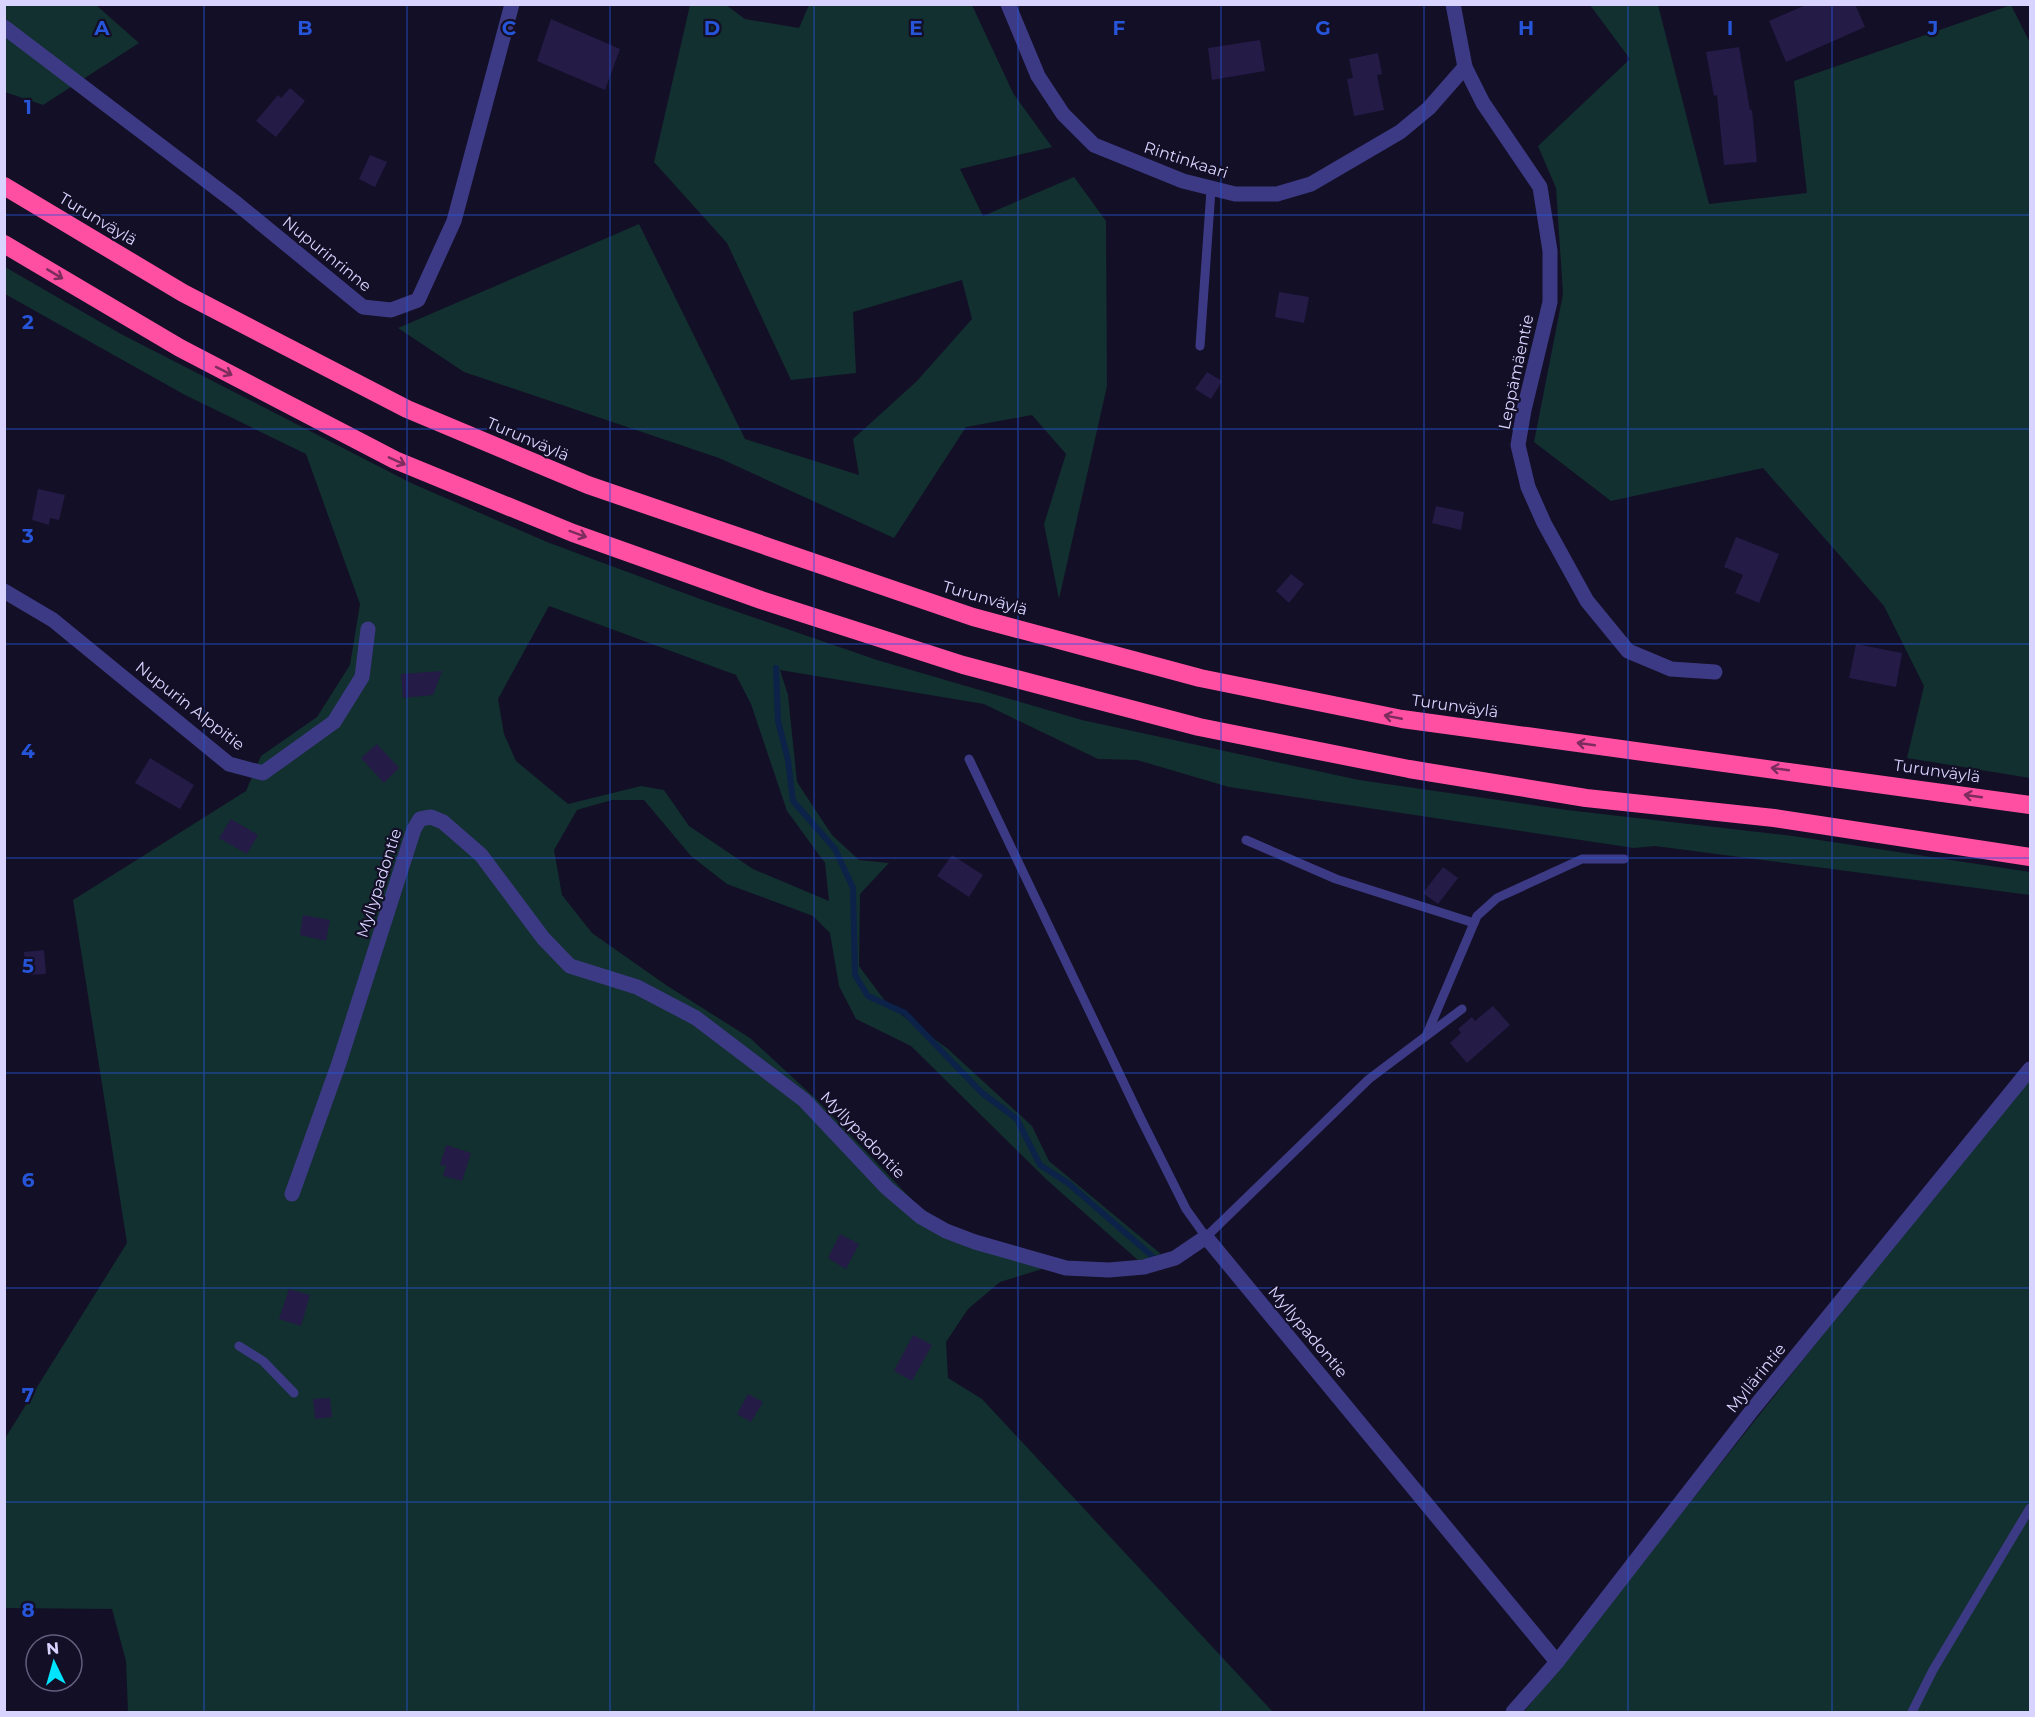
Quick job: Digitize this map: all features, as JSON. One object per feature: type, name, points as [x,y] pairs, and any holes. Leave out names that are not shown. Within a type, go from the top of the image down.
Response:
[{"type":"highway","name":"Turunväylä","points":[[4,186],[183,293],[407,409],[588,485],[772,550],[974,617],[1200,678],[1402,719],[2031,805]]},
{"type":"highway","points":[[4,244],[180,348],[395,460],[573,533],[761,600],[963,665],[1199,727],[1409,769],[1586,798],[1774,818],[2031,857]]},
{"type":"street","name":"Nupurinrinne","points":[[4,27],[236,203],[363,307],[391,310],[418,300],[454,221],[512,4]]},
{"type":"street","name":"Rintinkaari","points":[[1008,4],[1038,76],[1063,114],[1094,145],[1172,177],[1211,190],[1235,194],[1277,195],[1311,184],[1400,132],[1429,108],[1465,67]]},
{"type":"street","name":"Leppämäentie","points":[[1453,4],[1465,67],[1483,103],[1540,187],[1550,251],[1550,302],[1518,445],[1528,487],[1544,523],[1587,601],[1628,651],[1671,669],[1715,672]]},
{"type":"street","name":"Nupurin Alppitie","points":[[4,591],[53,620],[229,764],[262,773],[334,722],[362,677],[368,629]]},
{"type":"street","name":"Myllypadontie","points":[[292,1194],[339,1063],[414,829],[420,819],[432,817],[442,822],[481,855],[543,938],[570,966],[637,987],[696,1018],[804,1100],[887,1188],[921,1217],[946,1231],[975,1242],[1066,1268],[1109,1270],[1144,1267],[1175,1258],[1206,1237],[1557,1662]]},
{"type":"street","name":"Myllärintie","points":[[1513,1713],[1557,1662],[1754,1408],[2031,1069]]},
{"type":"lane","points":[[1200,346],[1211,190]]},
{"type":"lane","points":[[969,759],[1140,1117],[1186,1209],[1206,1237],[1370,1079],[1462,1009]]},
{"type":"lane","points":[[1246,840],[1336,879],[1474,923]]},
{"type":"lane","points":[[1426,1036],[1477,916],[1497,898],[1582,859],[1624,859]]},
{"type":"lane","points":[[239,1346],[262,1361],[294,1393]]},
{"type":"lane","points":[[1912,1713],[1934,1670],[2031,1508]]},
{"type":"green space","points":[[5,5],[96,5],[139,43],[43,105],[5,92]]},
{"type":"green space","points":[[690,5],[726,5],[745,19],[799,28],[809,5],[972,5],[1013,93],[1052,147],[960,169],[983,216],[1074,177],[1106,221],[1107,386],[1059,599],[1044,524],[1066,454],[1032,415],[966,427],[894,538],[719,458],[464,372],[398,328],[639,224],[745,439],[859,475],[853,439],[917,381],[972,319],[962,280],[853,312],[856,373],[791,380],[727,243],[654,162]]},
{"type":"green space","points":[[1590,5],[1658,5],[1709,204],[1807,193],[1794,81],[2011,5],[2030,43],[2030,778],[1907,758],[1924,686],[1884,606],[1763,468],[1611,501],[1534,442],[1563,294],[1556,188],[1538,146],[1630,59]]},
{"type":"green space","points":[[5,267],[121,334],[411,483],[547,542],[700,599],[877,660],[1082,720],[1359,780],[1567,810],[1793,836],[2030,872],[2030,895],[1655,846],[1634,848],[1229,787],[1137,760],[1098,759],[984,704],[780,670],[788,695],[797,782],[832,835],[859,860],[889,863],[860,894],[859,966],[888,1005],[948,1049],[1032,1126],[1049,1161],[1161,1254],[1139,1261],[1047,1180],[911,1046],[856,1019],[839,986],[830,933],[813,916],[727,884],[691,856],[644,800],[612,800],[577,810],[554,850],[562,895],[592,933],[666,985],[750,1038],[817,1100],[918,1206],[955,1230],[1042,1269],[1000,1282],[968,1309],[946,1342],[948,1378],[982,1399],[1273,1712],[128,1712],[126,1661],[112,1609],[5,1608],[4,1440],[127,1243],[73,900],[246,791],[261,756],[317,717],[350,665],[360,604],[306,454],[185,395],[5,294]],"holes":[[[549,606],[736,675],[751,704],[787,811],[825,863],[829,901],[753,869],[689,826],[664,790],[641,786],[568,804],[516,761],[504,734],[498,699]]]},
{"type":"green space","points":[[2030,1079],[2030,1712],[1524,1712],[1874,1270]]},
{"type":"building","points":[[1808,4],[1855,4],[1865,27],[1786,62],[1769,21]]},
{"type":"building","points":[[551,19],[620,49],[605,90],[537,61]]},
{"type":"building","points":[[1260,40],[1265,71],[1212,80],[1208,48]]},
{"type":"building","points":[[1739,47],[1750,110],[1752,110],[1757,162],[1724,165],[1717,95],[1714,96],[1706,52]]},
{"type":"building","points":[[1378,53],[1382,74],[1377,75],[1384,110],[1354,116],[1347,79],[1353,78],[1349,59]]},
{"type":"building","points":[[290,88],[305,101],[276,137],[256,121],[278,95],[281,98]]},
{"type":"building","points":[[370,155],[387,162],[375,187],[359,179]]},
{"type":"building","points":[[1279,292],[1309,297],[1304,323],[1275,317]]},
{"type":"building","points":[[1207,372],[1222,381],[1211,399],[1195,389]]},
{"type":"building","points":[[38,489],[65,495],[59,520],[50,518],[49,525],[32,520]]},
{"type":"building","points":[[1436,506],[1464,512],[1461,530],[1432,523]]},
{"type":"building","points":[[1736,537],[1779,554],[1759,603],[1735,593],[1743,575],[1724,567]]},
{"type":"building","points":[[1291,574],[1304,584],[1289,603],[1276,591]]},
{"type":"building","points":[[1856,644],[1902,653],[1896,687],[1849,678]]},
{"type":"building","points":[[442,671],[433,695],[403,698],[401,674]]},
{"type":"building","points":[[377,744],[399,768],[384,783],[361,758]]},
{"type":"building","points":[[150,758],[194,785],[180,809],[135,783]]},
{"type":"building","points":[[231,819],[258,835],[247,854],[219,838]]},
{"type":"building","points":[[952,855],[983,875],[969,897],[937,876]]},
{"type":"building","points":[[1443,867],[1458,878],[1438,904],[1423,893]]},
{"type":"building","points":[[303,915],[330,920],[326,941],[300,935]]},
{"type":"building","points":[[44,950],[46,974],[26,975],[24,952]]},
{"type":"building","points":[[1493,1006],[1510,1025],[1467,1063],[1450,1043],[1461,1033],[1458,1029],[1472,1017],[1475,1021]]},
{"type":"building","points":[[446,1145],[471,1153],[462,1181],[443,1176],[446,1166],[440,1165]]},
{"type":"building","points":[[840,1234],[859,1244],[846,1269],[828,1258]]},
{"type":"building","points":[[289,1289],[310,1295],[301,1326],[279,1319]]},
{"type":"building","points":[[913,1335],[932,1345],[912,1381],[894,1371]]},
{"type":"building","points":[[748,1394],[763,1402],[751,1422],[737,1414]]},
{"type":"building","points":[[330,1398],[332,1417],[315,1419],[313,1399]]},
{"type":"waterway","points":[[776,668],[778,721],[788,760],[793,801],[835,849],[853,888],[855,975],[868,996],[905,1013],[982,1093],[1017,1119],[1040,1165],[1068,1183],[1152,1256]]}]
